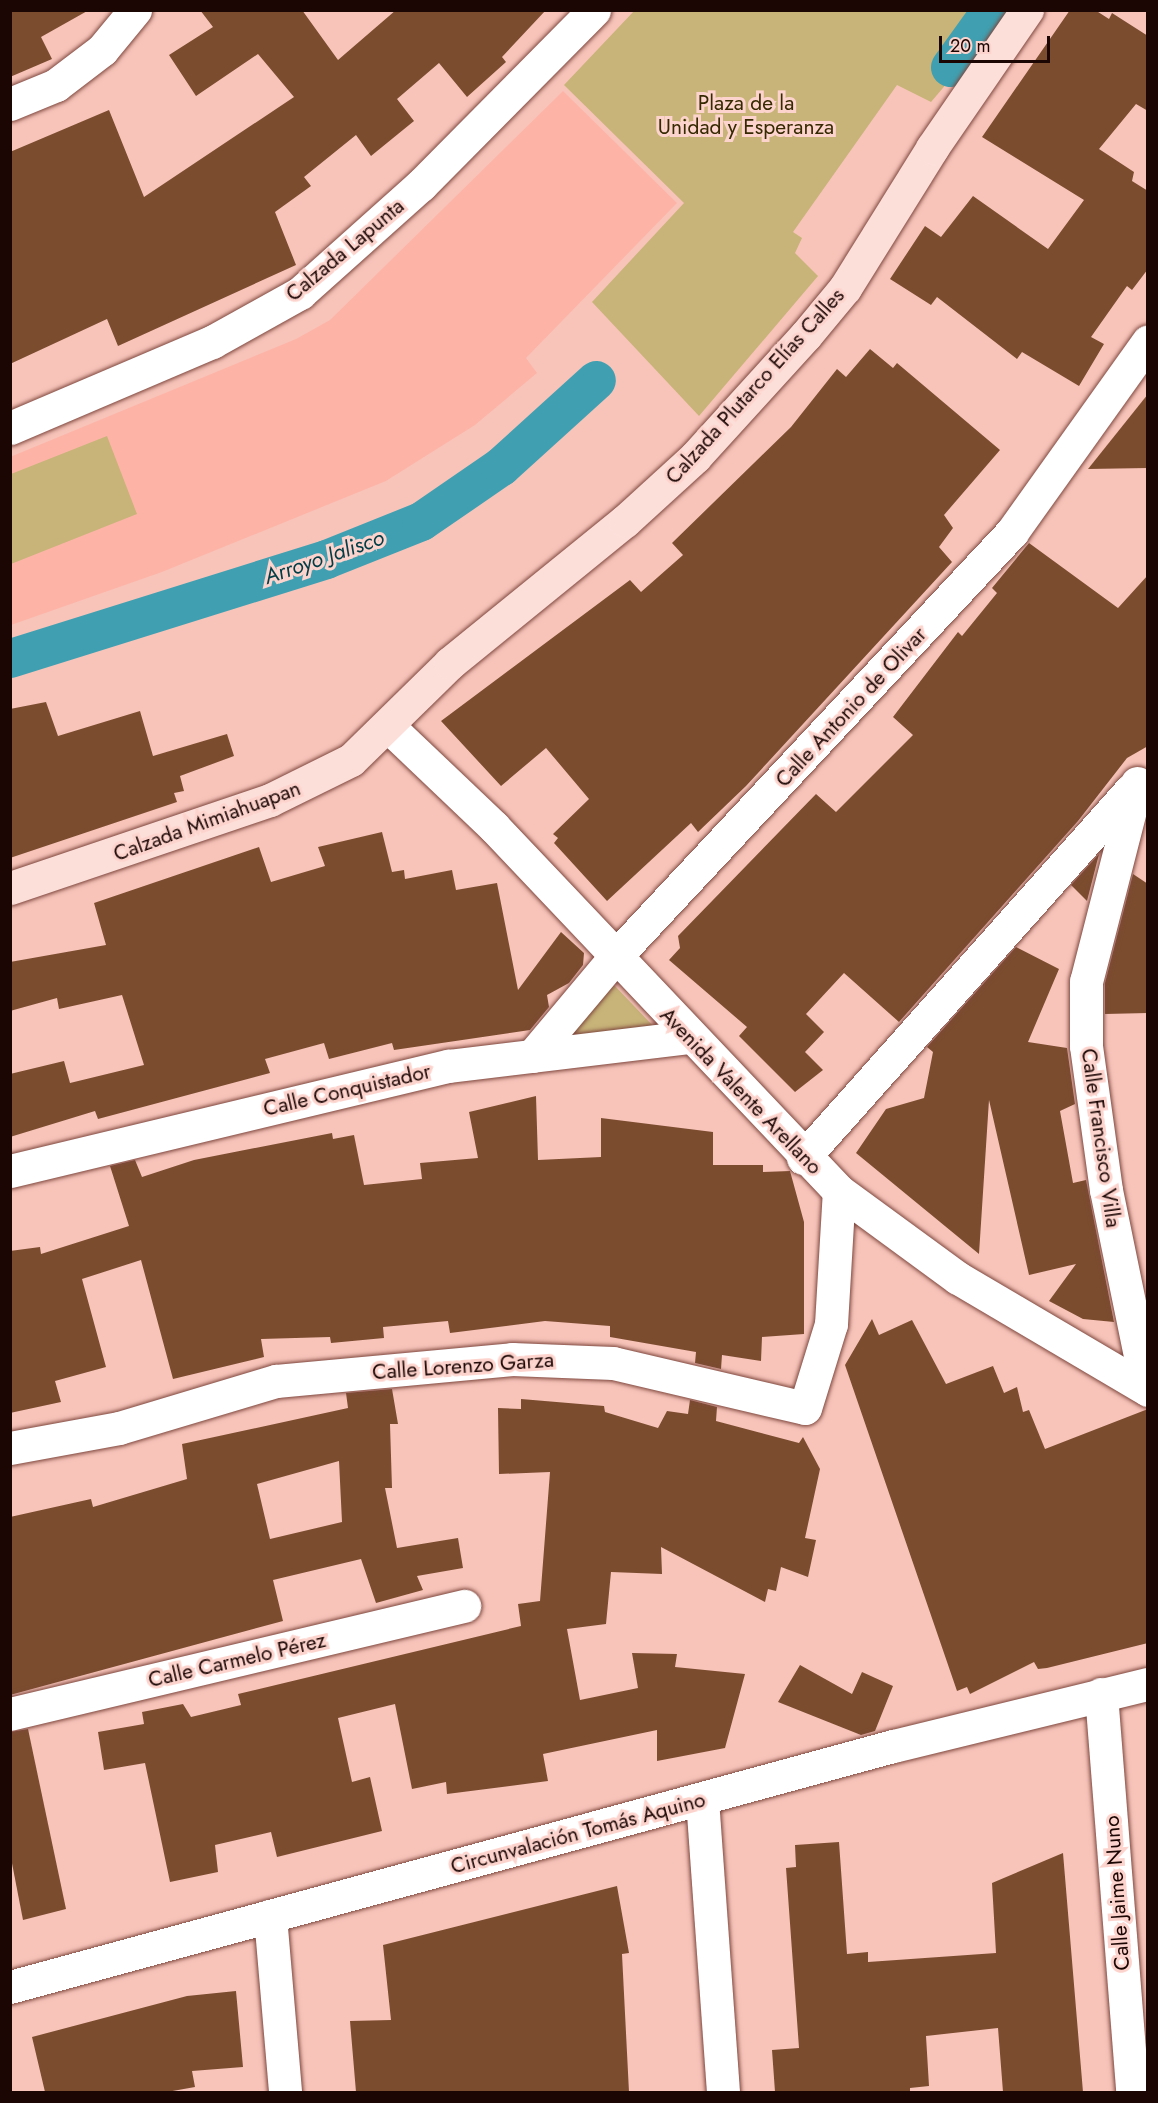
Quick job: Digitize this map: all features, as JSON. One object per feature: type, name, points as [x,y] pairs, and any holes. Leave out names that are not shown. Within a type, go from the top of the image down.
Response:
[{"type":"main road","name":"Calzada Plutarco Elías Calles","points":[[388,726],[450,663],[625,521],[695,457],[806,335],[845,288],[932,148],[1027,10]]},
{"type":"main road","name":"Calzada Mimiahuapan","points":[[10,888],[311,783],[351,760],[388,726]]},
{"type":"street","points":[[10,104],[56,85],[102,50],[135,10]]},
{"type":"street","name":"Calzada Lapunta","points":[[10,428],[212,342],[300,293],[421,185],[594,10]]},
{"type":"street","name":"Calle Antonio de Olivar","points":[[532,1056],[615,957],[1012,531],[1148,341]]},
{"type":"street","name":"Avenida Valente Arellano","points":[[388,726],[494,826],[688,1037],[803,1158],[839,1191],[958,1278],[1147,1389]]},
{"type":"street","name":"Calle Francisco Villa","points":[[803,1158],[1142,775]]},
{"type":"street","name":"Calle Francisco Villa","points":[[1142,775],[1086,981],[1086,1046],[1106,1190],[1147,1389]]},
{"type":"street","name":"Calle Conquistador","points":[[10,1171],[311,1096],[449,1066],[688,1037]]},
{"type":"street","name":"Calle Lorenzo Garza","points":[[10,1448],[119,1428],[276,1381],[512,1359],[613,1363],[805,1408],[823,1365],[831,1324],[839,1191]]},
{"type":"street","name":"Calle Carmelo Pérez","points":[[10,1714],[464,1606]]},
{"type":"street","name":"Circunvalación Tomás Aquino","points":[[10,1987],[702,1799],[1101,1694],[1148,1684]]},
{"type":"street","name":"Calle Jaime Nuno","points":[[1101,1694],[1132,2092]]},
{"type":"street","points":[[702,1799],[723,2092]]},
{"type":"street","points":[[270,1916],[285,2092]]},
{"type":"shaded area","points":[[563,91],[677,203],[526,358],[537,373],[475,425],[386,481],[162,572],[11,625],[10,457],[296,339],[330,320]]},
{"type":"green space","name":"Plaza de la Unidad y Esperanza","points":[[634,11],[979,11],[941,60],[954,75],[931,102],[897,85],[793,232],[802,238],[795,253],[818,276],[699,416],[592,302],[684,203],[564,85]]},
{"type":"green space","points":[[107,436],[137,514],[11,564],[11,474]]},
{"type":"green space","points":[[614,985],[655,1028],[568,1037]]},
{"type":"building","points":[[10,10],[89,10],[41,37],[52,59],[10,77]]},
{"type":"building","points":[[200,10],[302,10],[338,60],[396,10],[546,10],[502,57],[506,62],[467,97],[439,63],[397,99],[414,121],[371,156],[356,135],[304,177],[311,186],[275,212],[296,265],[118,346],[107,319],[10,364],[10,152],[109,110],[144,197],[294,97],[258,54],[196,96],[169,55],[213,27]]},
{"type":"building","points":[[1070,10],[1095,10],[1109,19],[1112,13],[1148,36],[1148,111],[1136,104],[1099,149],[1134,172],[1132,181],[1148,191],[1148,269],[1132,290],[1127,286],[1091,337],[1104,344],[1079,386],[1022,352],[1017,359],[937,297],[931,305],[890,279],[925,226],[941,237],[973,196],[1048,249],[1084,200],[982,137]]},
{"type":"building","points":[[870,349],[893,368],[897,363],[1000,450],[944,515],[953,528],[939,547],[952,562],[746,786],[698,832],[691,823],[607,901],[554,843],[558,838],[553,834],[589,799],[546,748],[501,786],[441,721],[630,580],[641,592],[683,555],[672,543],[791,427],[837,369],[846,377]]},
{"type":"building","points":[[1148,394],[1148,468],[1088,469]]},
{"type":"building","points":[[1029,543],[1118,608],[1148,575],[1148,746],[1127,758],[1078,821],[899,1022],[844,973],[806,1014],[824,1032],[805,1052],[823,1070],[795,1092],[739,1036],[747,1027],[669,960],[680,948],[678,936],[816,794],[836,812],[913,735],[893,717],[958,632],[962,636],[997,593],[992,588]]},
{"type":"building","points":[[46,702],[58,736],[140,711],[153,756],[227,734],[234,756],[180,776],[184,791],[174,793],[177,802],[10,858],[10,709]]},
{"type":"building","points":[[382,832],[392,872],[404,870],[405,879],[452,870],[456,890],[497,883],[518,990],[561,932],[584,953],[583,965],[569,983],[547,995],[549,1007],[530,1030],[394,1050],[392,1043],[329,1059],[324,1043],[265,1059],[270,1073],[98,1119],[95,1111],[10,1137],[10,1074],[64,1061],[70,1083],[144,1065],[122,995],[59,1009],[57,998],[10,1011],[10,962],[106,945],[94,903],[259,847],[271,882],[325,866],[318,847]]},
{"type":"building","points":[[1099,854],[1087,901],[1071,885]]},
{"type":"building","points":[[1133,874],[1148,884],[1148,1013],[1105,1014],[1105,983]]},
{"type":"building","points":[[1016,947],[1059,969],[1028,1042],[1067,1048],[1075,1104],[1060,1111],[1073,1183],[1086,1180],[1114,1322],[1083,1319],[1049,1301],[1076,1264],[1029,1275],[989,1100],[979,1254],[856,1153],[886,1109],[924,1098],[933,1052],[927,1047]]},
{"type":"building","points":[[536,1096],[538,1160],[601,1157],[601,1118],[713,1132],[713,1165],[763,1165],[763,1172],[790,1171],[804,1222],[804,1334],[762,1337],[761,1361],[722,1355],[721,1369],[695,1363],[696,1352],[610,1337],[610,1326],[545,1321],[450,1333],[448,1321],[383,1327],[384,1338],[331,1343],[330,1337],[261,1339],[264,1357],[173,1379],[141,1260],[82,1279],[106,1367],[55,1381],[61,1402],[10,1413],[10,1251],[40,1247],[41,1254],[129,1226],[110,1166],[135,1160],[142,1177],[194,1160],[332,1133],[333,1139],[354,1135],[364,1185],[422,1179],[420,1163],[478,1158],[469,1112]]},
{"type":"building","points":[[872,1319],[879,1335],[912,1320],[946,1384],[993,1366],[1004,1393],[1017,1387],[1023,1412],[1029,1410],[1045,1449],[1148,1409],[1148,1643],[1047,1668],[1038,1669],[1034,1662],[970,1694],[967,1687],[957,1691],[845,1365]]},
{"type":"building","points":[[392,1389],[398,1424],[390,1424],[392,1488],[385,1488],[397,1548],[458,1538],[463,1568],[417,1576],[423,1590],[376,1603],[361,1559],[273,1580],[283,1621],[10,1695],[10,1517],[91,1499],[93,1507],[187,1479],[182,1444],[348,1408],[346,1393]],"holes":[[[339,1461],[342,1522],[270,1539],[257,1484]]]},
{"type":"building","points":[[521,1399],[604,1406],[605,1412],[658,1428],[667,1411],[688,1414],[690,1400],[717,1407],[716,1421],[799,1443],[803,1437],[820,1469],[805,1538],[816,1540],[808,1577],[781,1567],[776,1591],[768,1589],[765,1602],[661,1547],[662,1574],[611,1572],[606,1624],[567,1629],[580,1700],[638,1688],[632,1653],[677,1654],[675,1667],[745,1674],[725,1748],[657,1761],[657,1730],[543,1754],[548,1781],[447,1794],[446,1782],[412,1789],[395,1704],[338,1718],[352,1782],[370,1777],[382,1831],[277,1857],[271,1832],[215,1845],[218,1872],[170,1882],[145,1763],[104,1770],[98,1732],[144,1724],[142,1712],[183,1704],[191,1717],[241,1705],[238,1694],[521,1626],[518,1604],[540,1601],[550,1472],[499,1474],[498,1408],[521,1409]]},
{"type":"building","points":[[800,1665],[852,1694],[862,1672],[893,1686],[875,1731],[861,1735],[778,1702]]},
{"type":"building","points":[[28,1729],[66,1909],[23,1920],[10,1853],[10,1732]]},
{"type":"building","points":[[839,1842],[847,1954],[868,1952],[868,1962],[996,1953],[992,1883],[1063,1853],[1083,2092],[1003,2092],[998,2028],[926,2036],[929,2086],[910,2088],[910,2092],[775,2092],[772,2050],[799,2048],[786,1868],[796,1867],[795,1845]]},
{"type":"building","points":[[617,1886],[629,1953],[622,1954],[629,2092],[356,2092],[350,2021],[391,2020],[383,1945]]},
{"type":"building","points":[[236,1991],[243,2067],[192,2071],[195,2087],[167,2092],[45,2092],[32,2037],[187,1996]]},
{"type":"waterway","name":"Arroyo Jalisco","points":[[950,67],[991,10]]},
{"type":"waterway","name":"Arroyo Jalisco","points":[[10,658],[326,559],[421,521],[501,466],[596,380]]}]
